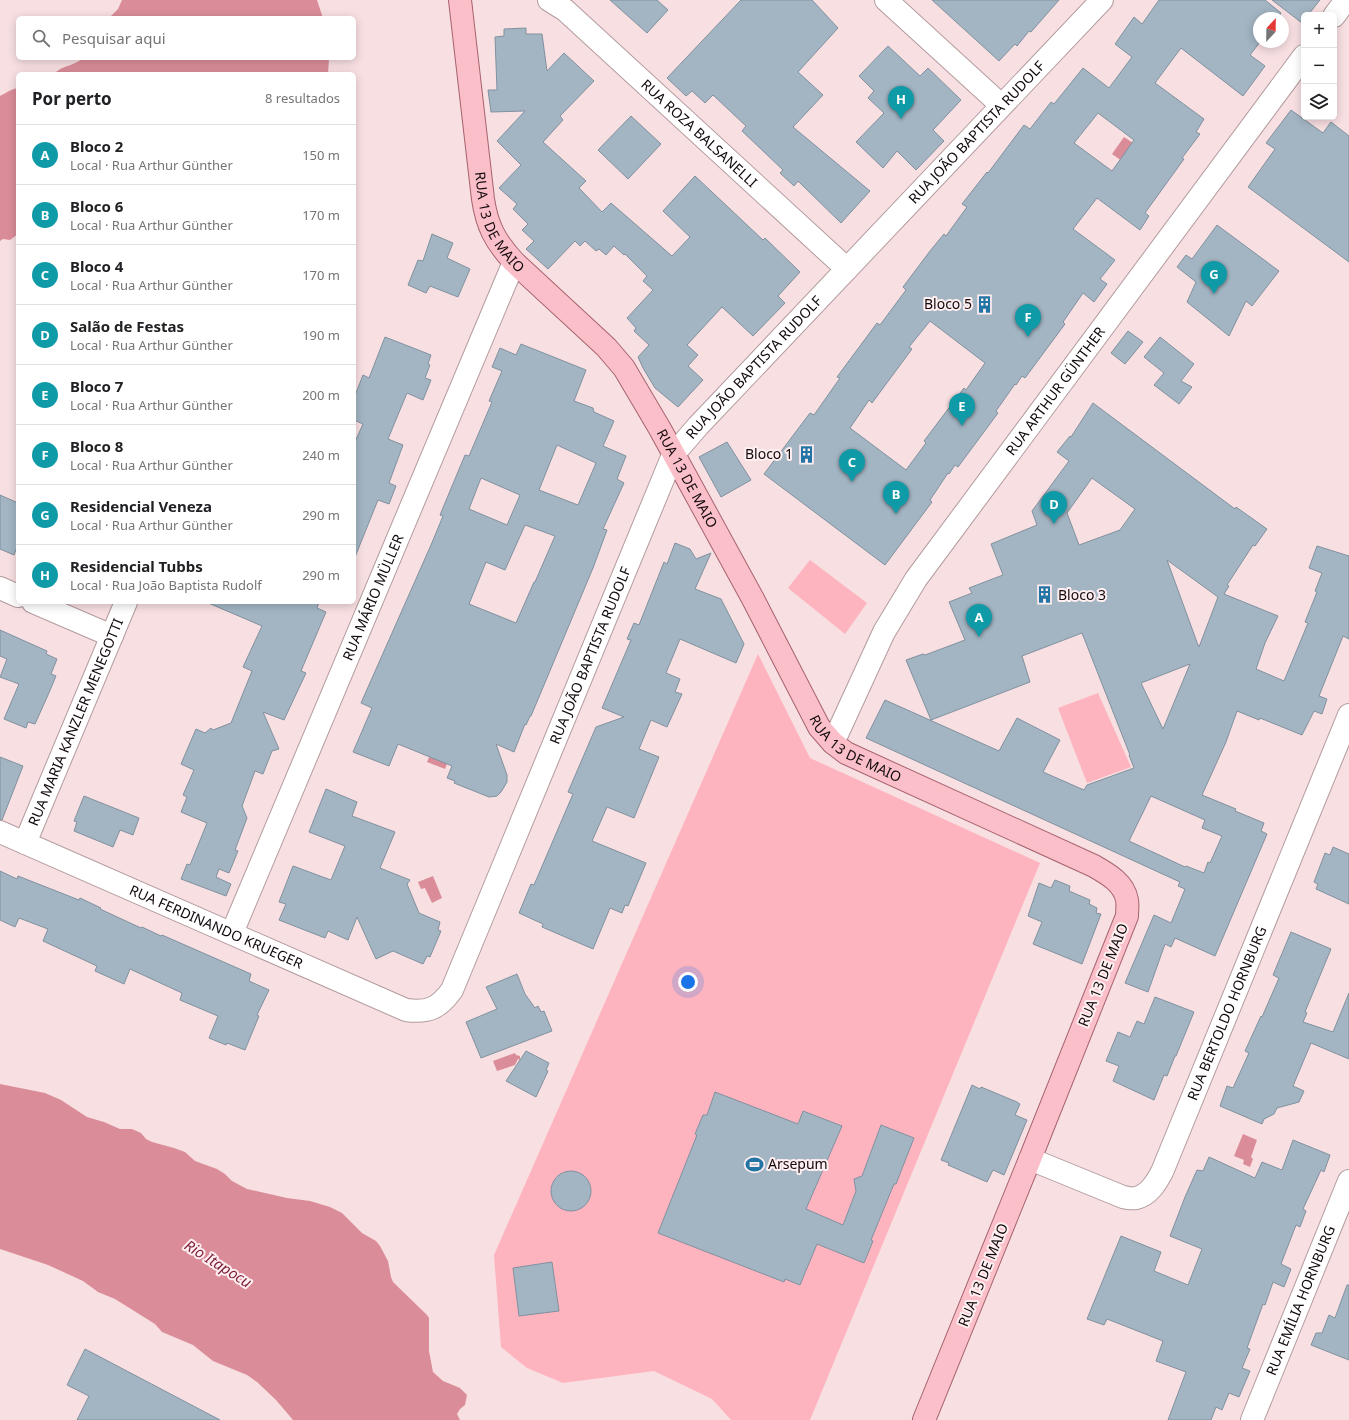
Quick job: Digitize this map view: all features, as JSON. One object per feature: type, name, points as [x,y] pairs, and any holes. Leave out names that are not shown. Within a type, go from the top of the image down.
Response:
[{"type":"main road","name":"RUA 13 DE MAIO","points":[[460,0],[472,113],[485,211],[494,237],[501,248],[514,262],[616,358],[624,368],[753,599],[820,727],[833,743],[846,753],[1111,875],[1123,888],[1128,900],[1127,916],[924,1420]]},
{"type":"street","name":"RUA ROZA BALSANELLI","points":[[549,0],[565,10],[847,269]]},
{"type":"street","points":[[886,0],[1001,105]]},
{"type":"street","name":"RUA JOÃO BAPTISTA RUDOLF","points":[[434,1008],[444,1001],[452,990],[673,455],[698,426],[1102,0]]},
{"type":"street","points":[[1337,12],[1346,0]]},
{"type":"street","name":"RUA ARTHUR GÜNTHER","points":[[833,743],[884,632],[916,579],[1301,60]]},
{"type":"street","name":"RUA MÁRIO MÜLLER","points":[[232,933],[514,262]]},
{"type":"street","points":[[0,588],[16,595]]},
{"type":"street","points":[[38,604],[112,636]]},
{"type":"street","name":"RUA MARIA KANZLER MENEGOTTI","points":[[25,843],[125,604]]},
{"type":"street","name":"RUA BERTOLDO HORNBURG","points":[[1030,1159],[1123,1198],[1136,1198],[1147,1194],[1156,1184],[1349,715]]},
{"type":"street","name":"RUA FERDINANDO KRUEGER","points":[[0,832],[406,1010],[421,1012],[434,1008]]},
{"type":"street","name":"RUA EMÍLIA HORNBURG","points":[[1252,1420],[1349,1181]]},
{"type":"shaded area","points":[[810,560],[867,603],[845,634],[788,588]]},
{"type":"shaded area","name":"Arsepum","points":[[758,654],[810,758],[1040,863],[810,1420],[731,1420],[712,1399],[654,1371],[563,1383],[527,1368],[501,1347],[494,1255]]},
{"type":"shaded area","points":[[1098,693],[1131,767],[1087,783],[1058,708]]},
{"type":"water","points":[[122,0],[317,0],[322,16],[111,16],[118,9]]},
{"type":"water","points":[[329,60],[328,72],[56,72],[80,61]]},
{"type":"water","points":[[16,89],[16,236],[10,240],[3,239],[0,241],[0,96]]},
{"type":"water","points":[[1124,137],[1136,145],[1122,161],[1112,154]]},
{"type":"water","points":[[437,739],[448,761],[445,769],[427,762]]},
{"type":"water","points":[[433,876],[442,898],[432,903],[425,888],[421,889],[418,882]]},
{"type":"water","points":[[515,1053],[516,1055],[520,1056],[520,1060],[518,1059],[515,1065],[497,1071],[493,1061]]},
{"type":"water","name":"Rio Itapocu","points":[[0,1084],[45,1093],[61,1100],[87,1117],[120,1129],[132,1129],[141,1133],[146,1139],[152,1142],[185,1152],[195,1161],[217,1169],[232,1181],[247,1189],[287,1198],[310,1201],[330,1207],[342,1213],[362,1233],[376,1241],[388,1261],[393,1282],[429,1318],[429,1351],[433,1372],[443,1381],[460,1388],[467,1395],[465,1405],[457,1414],[460,1420],[293,1420],[276,1400],[257,1382],[247,1375],[213,1361],[193,1345],[162,1332],[155,1324],[115,1299],[98,1292],[83,1281],[48,1265],[0,1249]]},
{"type":"water","points":[[1243,1134],[1257,1140],[1251,1157],[1253,1159],[1250,1167],[1243,1164],[1244,1160],[1234,1156]]},
{"type":"building","points":[[610,0],[657,0],[668,10],[647,33]]},
{"type":"building","points":[[741,0],[812,0],[838,28],[798,72],[823,95],[793,127],[870,191],[841,223],[798,181],[794,186],[780,173],[783,170],[742,131],[746,126],[713,95],[705,103],[692,91],[686,96],[667,78]]},
{"type":"building","points":[[932,0],[1059,0],[1031,32],[1029,31],[1017,46],[1015,44],[999,61]]},
{"type":"building","points":[[1159,0],[1265,0],[1280,12],[1253,12],[1253,48],[1255,48],[1250,55],[1265,66],[1243,96],[1181,48],[1155,83],[1204,119],[1196,132],[1200,134],[1145,213],[1149,216],[1140,230],[1097,198],[1073,229],[1115,260],[1100,279],[1107,284],[1094,302],[1083,293],[1063,322],[1065,324],[1025,378],[1022,376],[1016,385],[1015,384],[996,411],[998,413],[958,467],[955,465],[949,474],[948,473],[930,500],[932,502],[885,565],[764,474],[810,413],[814,415],[840,378],[837,377],[877,323],[880,325],[906,290],[903,287],[944,234],[946,236],[967,207],[962,204],[987,172],[988,173],[1024,125],[1030,129],[1051,102],[1054,104],[1083,68],[1109,88],[1132,57],[1115,44],[1134,17],[1142,24]],"holes":[[[1098,113],[1134,140],[1112,171],[1074,143]],[[930,321],[985,363],[966,390],[964,388],[924,441],[926,443],[906,470],[850,428],[869,400],[872,403],[912,349],[909,347]]]},
{"type":"building","points":[[1272,0],[1320,0],[1310,12],[1301,12],[1301,22]]},
{"type":"building","points":[[526,28],[526,34],[542,34],[547,71],[564,53],[594,81],[560,116],[563,120],[543,142],[586,181],[579,188],[602,212],[611,203],[672,256],[690,237],[663,211],[695,176],[763,240],[765,238],[800,272],[778,296],[785,303],[753,336],[722,307],[687,345],[698,355],[688,366],[703,380],[678,407],[655,388],[643,368],[638,357],[649,345],[634,331],[636,328],[627,318],[653,290],[643,281],[647,276],[625,254],[624,255],[614,246],[606,255],[599,249],[596,251],[585,241],[580,246],[575,241],[548,269],[526,249],[534,241],[522,230],[528,224],[513,209],[517,204],[499,188],[521,165],[497,141],[525,111],[491,112],[488,90],[497,90],[495,37],[504,36],[504,29]]},
{"type":"building","points":[[888,46],[920,76],[928,68],[961,100],[933,130],[944,141],[916,170],[897,151],[883,168],[856,142],[884,113],[868,98],[874,91],[859,76]]},
{"type":"building","points":[[1291,110],[1301,117],[1301,120],[1305,120],[1323,133],[1331,122],[1349,136],[1349,262],[1248,187],[1275,149],[1266,143]]},
{"type":"building","points":[[631,116],[661,144],[628,179],[598,150]]},
{"type":"building","points":[[1217,225],[1279,271],[1252,306],[1246,301],[1229,336],[1187,302],[1196,282],[1177,267],[1186,255],[1192,259]]},
{"type":"building","points":[[432,234],[453,243],[447,258],[470,269],[458,297],[430,286],[426,293],[408,285],[418,260],[423,261]]},
{"type":"building","points":[[1128,331],[1143,342],[1125,364],[1111,353]]},
{"type":"building","points":[[385,337],[431,355],[428,364],[430,365],[425,378],[431,380],[423,400],[407,393],[388,439],[403,445],[389,483],[396,486],[389,504],[378,500],[356,555],[356,440],[363,424],[356,421],[356,393],[363,375],[369,378]]},
{"type":"building","points":[[1160,337],[1194,364],[1181,381],[1192,387],[1179,404],[1154,385],[1164,373],[1144,357]]},
{"type":"building","points":[[521,344],[586,370],[574,401],[593,408],[594,412],[614,421],[603,446],[626,456],[617,479],[624,483],[603,529],[607,530],[593,568],[531,716],[526,725],[525,724],[514,752],[496,744],[507,775],[507,782],[497,796],[489,797],[454,783],[455,781],[447,778],[452,766],[398,744],[389,766],[353,752],[372,708],[361,703],[431,545],[443,516],[440,515],[465,455],[469,456],[492,402],[489,401],[502,371],[492,367],[500,348],[516,355]],"holes":[[[557,445],[596,463],[578,505],[539,490]],[[481,478],[520,495],[507,525],[469,509]],[[525,525],[555,536],[516,623],[469,604],[486,562],[505,570]]]},
{"type":"building","points":[[1093,403],[1235,509],[1236,507],[1267,529],[1255,546],[1253,545],[1227,585],[1229,586],[1224,594],[1278,616],[1265,643],[1256,669],[1284,681],[1308,623],[1305,622],[1317,592],[1315,591],[1322,573],[1309,568],[1317,546],[1349,556],[1349,639],[1343,636],[1319,696],[1327,699],[1322,714],[1314,711],[1302,735],[1260,718],[1259,720],[1237,711],[1226,742],[1202,795],[1236,809],[1235,811],[1264,823],[1261,831],[1267,834],[1215,956],[1175,938],[1171,947],[1165,944],[1148,992],[1125,983],[1154,915],[1171,923],[1185,889],[1178,886],[1180,882],[866,738],[885,700],[999,751],[1017,718],[1060,740],[1043,772],[1084,790],[1087,785],[1134,768],[1082,633],[1022,656],[1030,682],[931,720],[906,660],[923,654],[925,655],[965,640],[949,602],[972,593],[969,588],[1003,575],[991,544],[1037,525],[1032,511],[1069,461],[1057,452],[1070,436],[1071,437]],"holes":[[[1092,478],[1135,509],[1120,530],[1079,545],[1067,513]],[[1167,560],[1218,597],[1199,647]],[[1190,664],[1163,729],[1141,683]],[[1151,796],[1205,820],[1202,828],[1222,836],[1210,863],[1208,862],[1204,873],[1186,866],[1185,867],[1129,841]]]},
{"type":"building","points":[[727,442],[751,480],[721,497],[699,457]]},
{"type":"building","points":[[0,495],[16,502],[16,550],[14,555],[0,549]]},
{"type":"building","points":[[675,543],[690,549],[696,559],[711,553],[695,589],[721,599],[744,644],[736,663],[680,639],[666,673],[680,679],[675,692],[682,694],[667,727],[651,720],[639,749],[659,757],[634,818],[607,807],[592,841],[646,863],[628,906],[625,905],[622,913],[610,908],[593,949],[542,927],[543,924],[519,913],[531,884],[534,885],[573,794],[568,792],[596,727],[624,717],[602,708],[631,640],[627,639],[634,623],[639,625],[664,562],[667,564]]},
{"type":"building","points":[[211,604],[318,604],[317,608],[326,612],[301,671],[306,673],[284,720],[263,712],[279,749],[272,751],[263,774],[255,771],[242,806],[247,818],[235,850],[238,851],[229,873],[219,869],[216,877],[231,884],[226,896],[181,879],[187,864],[190,865],[207,823],[181,812],[187,797],[183,795],[194,770],[181,764],[196,729],[205,733],[211,728],[213,730],[231,723],[252,671],[243,667],[262,626]]},
{"type":"building","points":[[0,630],[47,651],[46,654],[57,659],[51,674],[56,676],[35,724],[28,722],[26,728],[4,719],[19,684],[0,677],[7,659],[0,656]]},
{"type":"building","points":[[0,757],[23,766],[2,820],[0,820]]},
{"type":"building","points":[[326,789],[357,802],[352,816],[395,832],[380,868],[410,880],[407,884],[419,913],[440,922],[438,930],[441,931],[430,957],[427,956],[423,964],[393,951],[376,959],[357,917],[348,940],[328,931],[325,938],[279,920],[286,904],[279,902],[293,866],[331,880],[345,846],[309,832]]},
{"type":"building","points":[[84,796],[139,818],[133,835],[120,830],[113,847],[74,831],[77,822],[74,821]]},
{"type":"building","points":[[1333,847],[1349,854],[1349,904],[1316,889],[1318,884],[1314,882],[1325,853],[1330,855]]},
{"type":"building","points":[[0,871],[17,879],[18,876],[79,900],[80,898],[141,928],[142,927],[161,936],[162,935],[251,974],[249,981],[269,990],[257,1015],[259,1016],[245,1050],[227,1043],[226,1045],[209,1038],[218,1016],[180,1000],[182,993],[130,969],[124,984],[95,971],[97,966],[43,941],[48,929],[19,918],[15,927],[0,920]]},
{"type":"building","points":[[1055,880],[1070,886],[1069,891],[1090,900],[1089,904],[1097,908],[1096,913],[1101,914],[1082,964],[1033,944],[1042,922],[1028,916],[1039,883],[1051,888]]},
{"type":"building","points":[[1291,932],[1331,949],[1305,1012],[1307,1013],[1303,1022],[1333,1032],[1349,993],[1349,1059],[1311,1043],[1293,1086],[1304,1091],[1299,1102],[1277,1108],[1274,1114],[1264,1119],[1262,1124],[1220,1106],[1227,1086],[1233,1088],[1249,1053],[1245,1051],[1279,978],[1273,975]]},
{"type":"building","points":[[517,974],[525,994],[535,1008],[538,1006],[541,1012],[544,1011],[552,1031],[481,1058],[466,1022],[497,1009],[486,987]]},
{"type":"building","points":[[1155,997],[1194,1012],[1167,1076],[1164,1075],[1154,1100],[1113,1081],[1119,1066],[1106,1061],[1118,1032],[1130,1037],[1137,1021],[1144,1024]]},
{"type":"building","points":[[526,1051],[549,1063],[546,1070],[548,1071],[536,1097],[506,1081]]},
{"type":"building","points":[[972,1085],[980,1089],[981,1087],[1017,1102],[1020,1104],[1015,1115],[1027,1120],[1004,1175],[993,1170],[987,1182],[948,1165],[949,1163],[941,1160]]},
{"type":"building","name":"Arsepum","points":[[715,1092],[798,1124],[803,1111],[842,1126],[806,1209],[843,1225],[856,1191],[854,1179],[862,1176],[881,1125],[914,1138],[896,1184],[894,1184],[871,1240],[873,1241],[864,1263],[817,1244],[800,1285],[785,1279],[784,1282],[658,1233],[697,1135],[695,1134],[703,1115],[707,1115]]},
{"type":"building","points":[[1293,1140],[1330,1155],[1324,1172],[1321,1170],[1303,1209],[1306,1211],[1300,1227],[1296,1225],[1281,1264],[1291,1269],[1284,1287],[1273,1282],[1265,1305],[1263,1304],[1247,1348],[1250,1349],[1242,1368],[1250,1371],[1239,1397],[1229,1393],[1222,1410],[1216,1407],[1211,1420],[1168,1420],[1186,1372],[1156,1361],[1163,1341],[1107,1319],[1104,1325],[1087,1319],[1121,1236],[1161,1252],[1154,1271],[1188,1285],[1202,1249],[1170,1236],[1197,1170],[1203,1171],[1209,1157],[1255,1178],[1262,1162],[1282,1170]]},
{"type":"building","points":[[575,1171],[582,1174],[588,1180],[591,1191],[590,1199],[582,1208],[575,1211],[567,1211],[560,1208],[552,1199],[551,1187],[554,1180],[563,1172]]},
{"type":"building","points":[[552,1262],[559,1311],[519,1316],[513,1268]]},
{"type":"building","points":[[1347,1285],[1349,1285],[1349,1360],[1311,1345],[1316,1333],[1322,1333],[1329,1315],[1335,1318]]},
{"type":"building","points":[[85,1349],[220,1420],[77,1420],[89,1396],[67,1385]]},
{"type":"place","name":"Residencial Tubbs","points":[[901,119]]},
{"type":"place","name":"Residencial Veneza","points":[[1214,294]]},
{"type":"place","name":"Bloco 5","points":[[985,304]]},
{"type":"place","name":"Bloco 8","points":[[1028,337]]},
{"type":"place","name":"Bloco 7","points":[[962,426]]},
{"type":"place","name":"Bloco 1","points":[[806,454]]},
{"type":"place","name":"Bloco 4","points":[[852,482]]},
{"type":"place","name":"Bloco 6","points":[[896,514]]},
{"type":"place","name":"Salão de Festas","points":[[1054,524]]},
{"type":"place","name":"Bloco 3","points":[[1045,595]]},
{"type":"place","name":"Bloco 2","points":[[979,637]]},
{"type":"place","name":"Arsepum","points":[[755,1164]]}]
